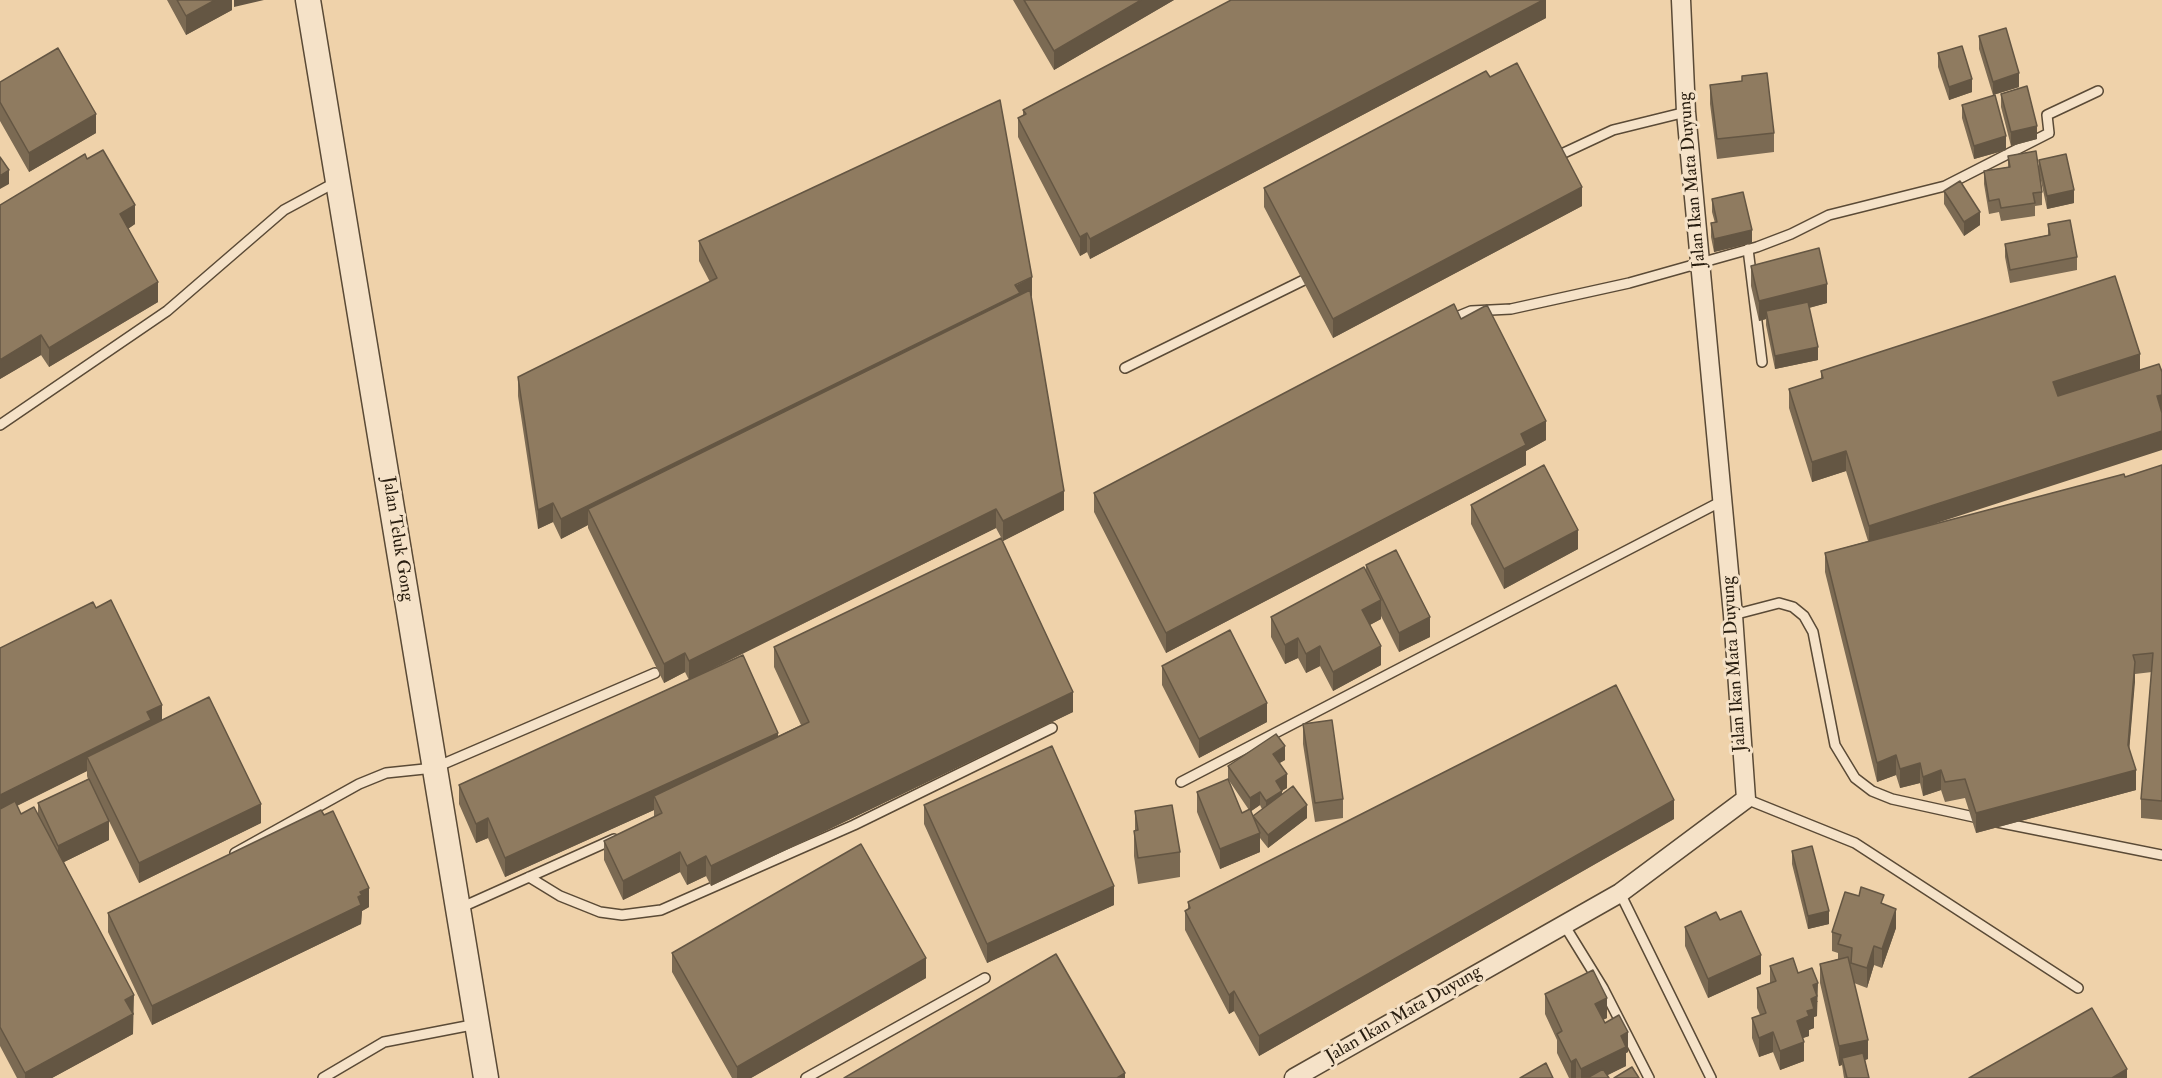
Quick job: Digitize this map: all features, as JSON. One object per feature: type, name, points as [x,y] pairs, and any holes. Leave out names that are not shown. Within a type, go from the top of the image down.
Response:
[{"type":"street","name":"Jalan Teluk Gong","points":[[308,0],[486,1078]]},
{"type":"street","name":"Jalan Ikan Mata Duyung","points":[[1294,1078],[1620,892],[1746,799],[1733,615],[1686,112],[1682,0]]},
{"type":"lane","points":[[1441,324],[1471,311],[1511,309],[1629,283],[1748,249],[1791,234],[1829,215],[1945,186],[2049,133],[2047,115],[2098,91]]},
{"type":"lane","points":[[1546,161],[1612,130],[1686,112]]},
{"type":"lane","points":[[0,425],[167,311],[284,210],[338,181]]},
{"type":"lane","points":[[1748,249],[1762,362]]},
{"type":"lane","points":[[1125,368],[1325,270]]},
{"type":"lane","points":[[1181,782],[1722,501]]},
{"type":"lane","points":[[1733,615],[1779,603],[1793,607],[1804,616],[1813,632],[1835,745],[1855,778],[1872,791],[1913,805],[2162,855]]},
{"type":"lane","points":[[226,857],[359,784],[386,773],[434,768],[655,673]]},
{"type":"lane","points":[[529,877],[560,896],[600,912],[622,915],[661,910],[854,825],[1052,728]]},
{"type":"lane","points":[[1746,799],[1855,843],[2078,988]]},
{"type":"lane","points":[[458,909],[620,836]]},
{"type":"lane","points":[[1620,892],[1711,1078]]},
{"type":"lane","points":[[1563,923],[1603,987],[1649,1078]]},
{"type":"lane","points":[[806,1078],[985,978]]},
{"type":"lane","points":[[323,1078],[384,1042],[477,1024]]},
{"type":"building","points":[[177,0],[215,0],[186,16]]},
{"type":"building","points":[[1024,0],[1141,0],[1054,51]]},
{"type":"building","points":[[1231,0],[1543,0],[1090,239],[1087,233],[1080,237],[1018,118],[1026,114],[1023,110]]},
{"type":"building","points":[[2006,28],[2019,73],[1993,82],[1979,36]]},
{"type":"building","points":[[1962,46],[1972,79],[1949,87],[1938,53]]},
{"type":"building","points":[[58,48],[96,114],[29,153],[0,102],[0,82]]},
{"type":"building","points":[[1517,63],[1582,187],[1333,319],[1264,188],[1486,71],[1490,77]]},
{"type":"building","points":[[1767,73],[1774,133],[1717,139],[1710,85],[1742,81],[1742,76]]},
{"type":"building","points":[[2027,86],[2037,126],[2011,132],[2001,94]]},
{"type":"building","points":[[1995,95],[2006,136],[1974,146],[1962,105]]},
{"type":"building","points":[[1000,100],[1032,277],[1015,285],[1020,293],[561,519],[553,503],[538,510],[518,377],[717,278],[699,241]]},
{"type":"building","points":[[103,150],[135,205],[120,214],[158,282],[49,348],[41,335],[0,360],[0,205],[85,154],[87,159]]},
{"type":"building","points":[[2036,151],[2042,192],[2033,193],[2035,203],[2001,208],[1999,199],[1989,201],[1984,171],[2010,167],[2008,156]]},
{"type":"building","points":[[2066,154],[2074,190],[2047,196],[2039,160]]},
{"type":"building","points":[[0,157],[9,170],[0,176]]},
{"type":"building","points":[[1960,181],[1980,212],[1964,222],[1944,191]]},
{"type":"building","points":[[1743,192],[1752,230],[1714,239],[1711,223],[1717,222],[1712,199]]},
{"type":"building","points":[[2070,220],[2077,257],[2010,270],[2005,244],[2050,235],[2048,224]]},
{"type":"building","points":[[1819,248],[1827,284],[1759,301],[1751,266]]},
{"type":"building","points":[[2115,276],[2140,354],[2053,382],[2058,396],[2159,364],[2162,372],[2162,395],[2157,396],[2162,413],[2162,431],[1869,526],[1846,451],[1812,462],[1789,389],[1823,378],[1821,371]]},
{"type":"building","points":[[1030,290],[1064,491],[1003,521],[996,509],[689,661],[685,653],[664,664],[588,509]]},
{"type":"building","points":[[1808,302],[1818,347],[1775,356],[1766,311]]},
{"type":"building","points":[[1454,304],[1461,319],[1487,305],[1546,421],[1521,434],[1526,445],[1166,633],[1094,493]]},
{"type":"building","points":[[1544,465],[1578,530],[1504,569],[1471,505]]},
{"type":"building","points":[[2162,465],[2162,801],[2141,799],[2153,653],[2133,655],[2135,662],[2128,745],[2136,770],[1976,813],[1965,779],[1945,782],[1941,770],[1923,777],[1920,763],[1900,769],[1896,755],[1877,763],[1825,553],[2124,474],[2125,477]]},
{"type":"building","points":[[1001,538],[1073,692],[711,866],[706,856],[687,866],[680,852],[623,881],[604,841],[662,813],[654,796],[809,722],[774,647]]},
{"type":"building","points":[[1396,550],[1430,617],[1399,633],[1366,565]]},
{"type":"building","points":[[1364,567],[1381,600],[1362,610],[1381,646],[1333,672],[1320,646],[1306,654],[1298,638],[1285,645],[1271,617]]},
{"type":"building","points":[[111,600],[162,705],[147,712],[151,720],[0,795],[0,648],[93,602],[96,608]]},
{"type":"building","points":[[1230,630],[1267,703],[1199,739],[1162,666]]},
{"type":"building","points":[[743,655],[778,733],[505,858],[488,818],[476,824],[459,785]]},
{"type":"building","points":[[1616,685],[1674,800],[1259,1036],[1234,991],[1229,995],[1185,911],[1190,908],[1188,902]]},
{"type":"building","points":[[209,697],[261,804],[139,863],[87,757]]},
{"type":"building","points":[[1332,720],[1343,799],[1315,803],[1303,724]]},
{"type":"building","points":[[1276,734],[1285,746],[1273,754],[1287,774],[1276,781],[1282,791],[1266,801],[1260,792],[1250,798],[1228,766]]},
{"type":"building","points":[[1052,746],[1114,886],[987,944],[924,805]]},
{"type":"building","points":[[89,779],[109,821],[58,846],[38,803]]},
{"type":"building","points":[[1228,779],[1242,813],[1250,809],[1260,833],[1220,849],[1197,792]]},
{"type":"building","points":[[1293,786],[1307,805],[1268,835],[1253,816]]},
{"type":"building","points":[[15,801],[21,814],[34,807],[134,995],[125,1000],[133,1014],[25,1073],[0,1027],[0,809]]},
{"type":"building","points":[[1172,805],[1180,852],[1138,858],[1134,831],[1138,830],[1135,811]]},
{"type":"building","points":[[321,810],[324,815],[333,811],[369,888],[360,892],[362,895],[358,897],[361,905],[152,1006],[108,913]]},
{"type":"building","points":[[861,844],[926,958],[737,1067],[672,953]]},
{"type":"building","points":[[1812,846],[1829,911],[1808,916],[1792,851]]},
{"type":"building","points":[[1861,887],[1884,895],[1881,903],[1896,909],[1882,949],[1874,946],[1867,968],[1851,963],[1852,948],[1838,944],[1841,935],[1832,932],[1845,892],[1859,896]]},
{"type":"building","points":[[1741,911],[1761,955],[1708,979],[1685,927],[1716,912],[1720,920]]},
{"type":"building","points":[[1056,954],[1125,1073],[1117,1078],[844,1078]]},
{"type":"building","points":[[1848,957],[1868,1040],[1839,1046],[1820,964]]},
{"type":"building","points":[[1793,958],[1798,973],[1812,968],[1818,983],[1813,985],[1817,996],[1811,999],[1814,1009],[1807,1011],[1809,1016],[1797,1021],[1804,1042],[1780,1051],[1773,1032],[1759,1038],[1752,1018],[1766,1013],[1757,988],[1776,981],[1770,966]]},
{"type":"building","points":[[1593,970],[1607,998],[1595,1004],[1605,1023],[1619,1015],[1628,1032],[1621,1036],[1626,1047],[1581,1069],[1576,1059],[1571,1062],[1557,1034],[1562,1031],[1545,994]]},
{"type":"building","points":[[2092,1008],[2127,1069],[2112,1078],[1969,1078]]},
{"type":"building","points":[[1863,1053],[1869,1078],[1847,1078],[1842,1058]]},
{"type":"building","points":[[1546,1063],[1553,1078],[1520,1078]]},
{"type":"building","points":[[1632,1067],[1639,1078],[1614,1078]]},
{"type":"building","points":[[1603,1069],[1609,1078],[1589,1078],[1589,1077]]}]
